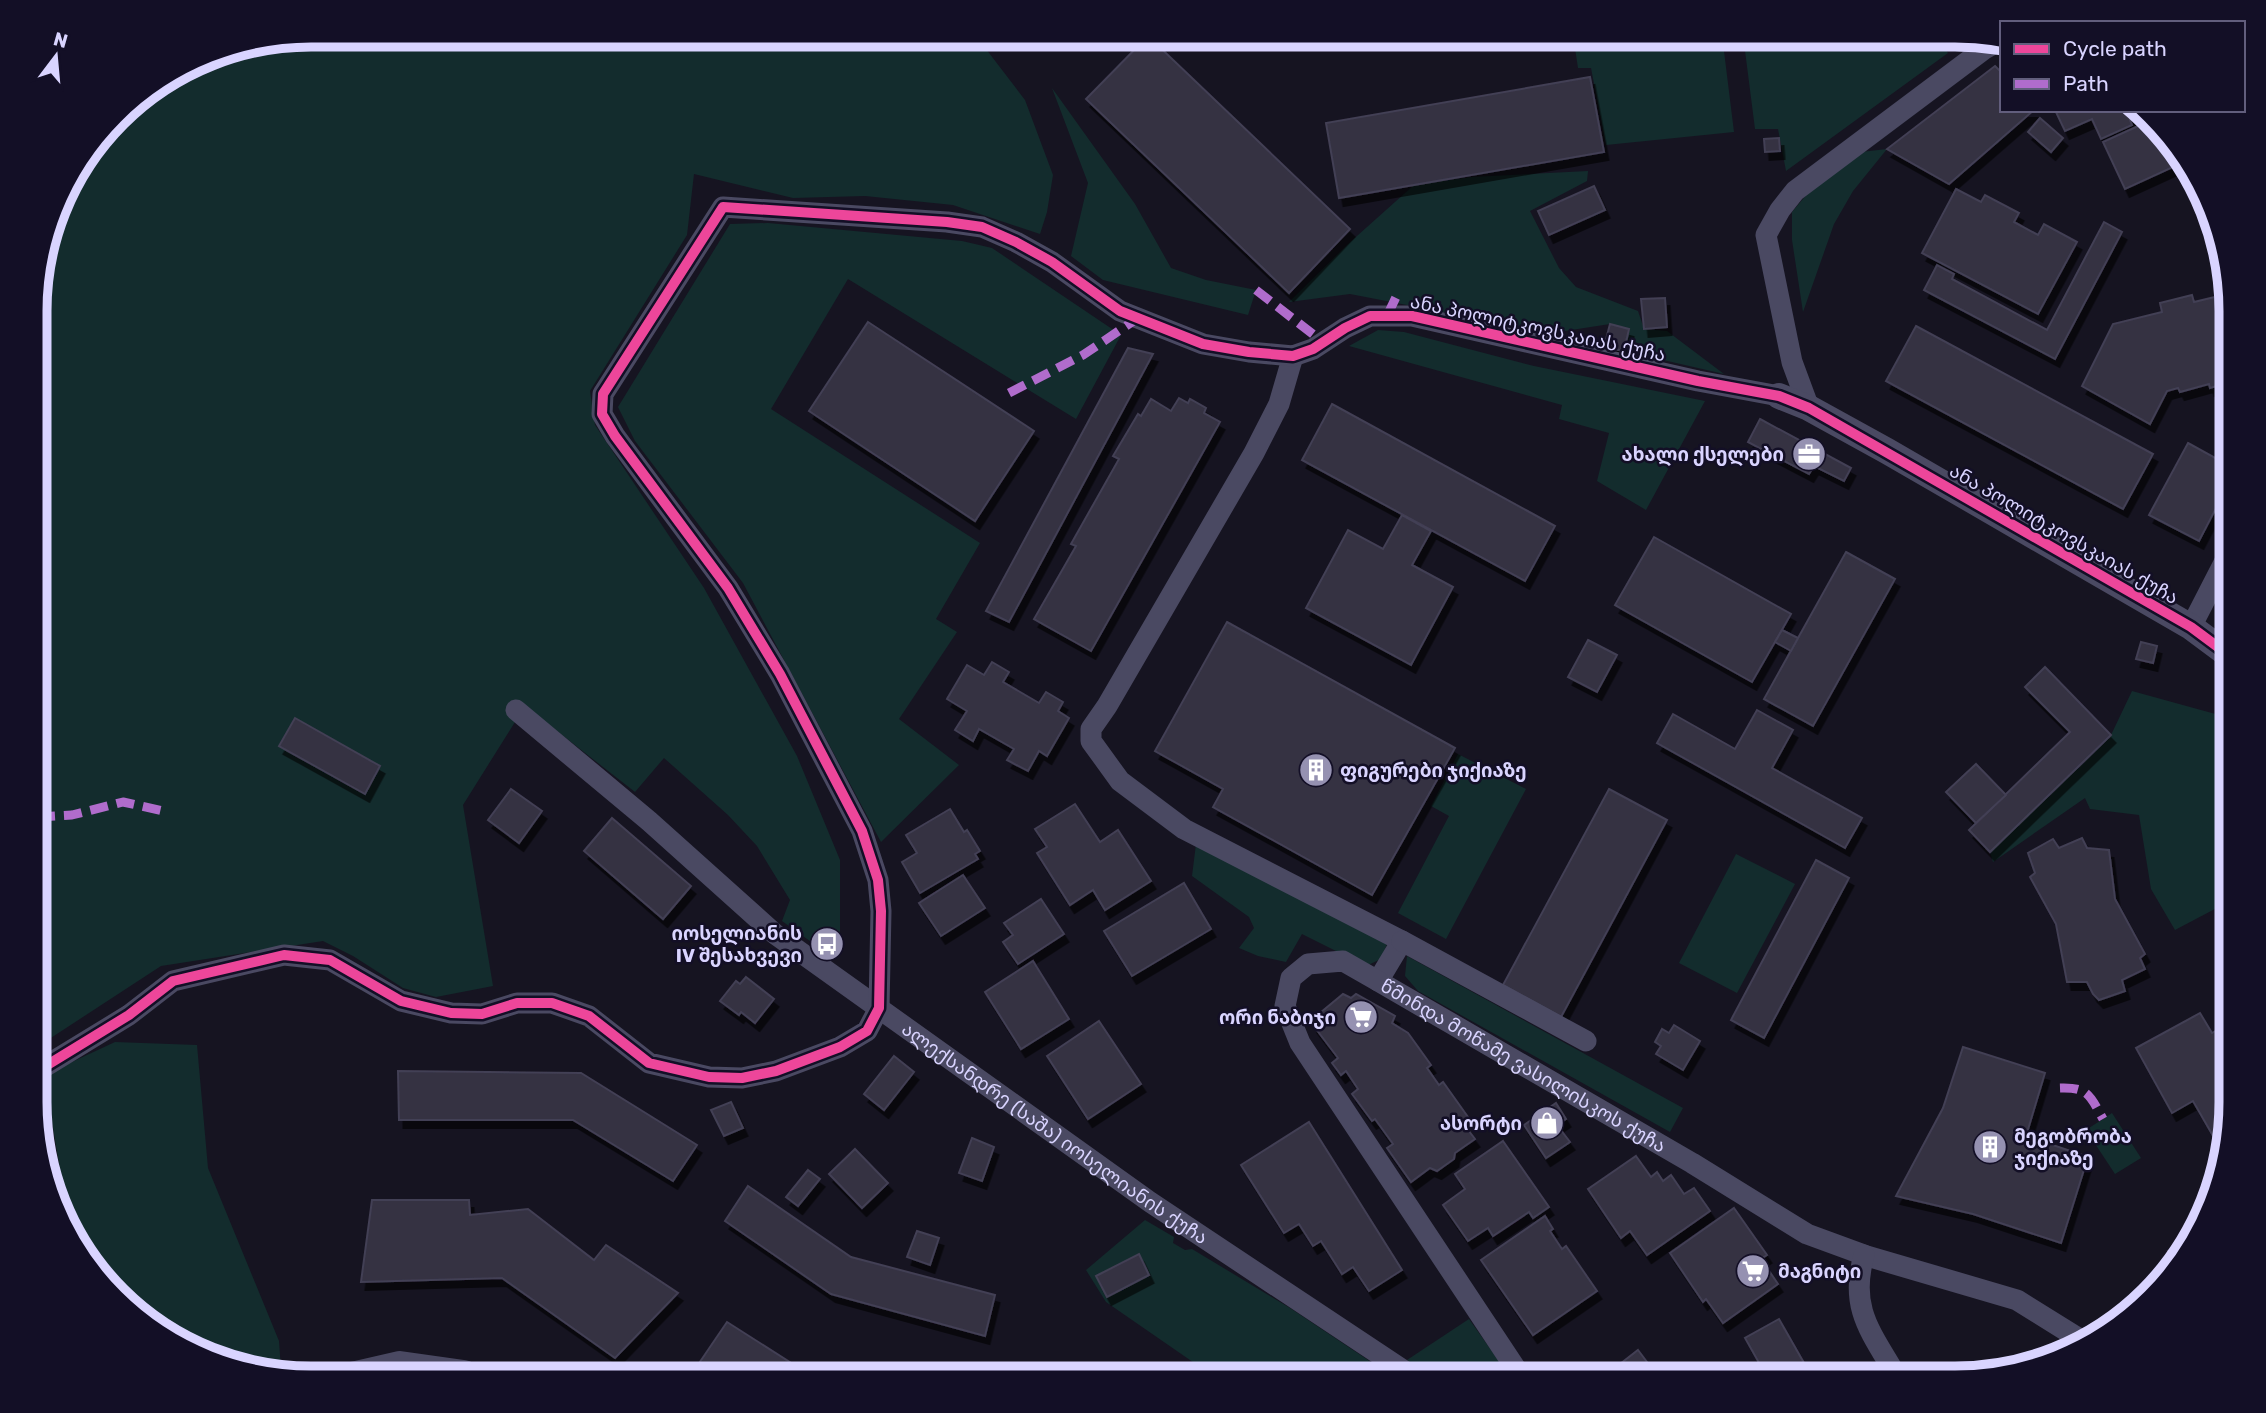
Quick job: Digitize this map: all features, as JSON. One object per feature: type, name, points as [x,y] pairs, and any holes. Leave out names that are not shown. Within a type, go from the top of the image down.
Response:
[{"type":"street","points":[[1808,408],[1792,362],[1766,235],[1795,191],[1984,49]]},
{"type":"street","name":"ანა პოლიტკოვსკაიას ქუჩა","points":[[879,1008],[878,880],[862,831],[780,674],[728,588],[615,436],[602,414],[603,394],[723,206],[947,222],[982,227],[1052,262],[1121,311],[1203,344],[1293,356],[1313,349],[1345,328],[1370,316],[1412,316],[1698,381],[1779,396],[1808,408],[2191,627],[2219,648]]},
{"type":"street","points":[[1293,356],[1279,404],[1254,453],[1091,729],[1091,741],[1120,782],[1184,829],[1402,941],[1586,1041]]},
{"type":"street","points":[[2191,627],[2219,572]]},
{"type":"street","name":"ალექსანდრე (საშა) იოსელიანის ქუჩა","points":[[516,710],[649,821],[775,934],[1150,1202],[1397,1366]]},
{"type":"street","name":"წმინდა მოწამე ვასილისკოს ქუჩა","points":[[1402,941],[1378,981],[1692,1163],[1807,1234],[1864,1255],[2017,1300],[2076,1336]]},
{"type":"street","points":[[47,1066],[129,1015],[173,981],[284,955],[330,960],[401,1001],[451,1013],[482,1014],[517,1003],[552,1003],[589,1016],[649,1063],[709,1077],[743,1078],[776,1072],[840,1047],[867,1031],[879,1008]]},
{"type":"street","points":[[1378,981],[1343,961],[1308,964],[1291,978],[1284,1006],[1300,1043],[1514,1366]]},
{"type":"street","points":[[1864,1255],[1858,1278],[1858,1300],[1871,1332],[1891,1366]]},
{"type":"street","points":[[391,1366],[414,1366]]},
{"type":"green space","points":[[1575,47],[1723,47],[1734,132],[1606,145],[1591,68],[1578,68]]},
{"type":"green space","points":[[1745,47],[1944,47],[1948,53],[1786,171],[1778,129],[1755,129]]},
{"type":"green space","points":[[294,48],[986,49],[1025,100],[1053,175],[1047,212],[1040,234],[953,205],[865,196],[793,198],[694,174],[687,235],[590,391],[595,425],[704,588],[797,756],[840,860],[840,934],[821,949],[782,921],[790,900],[757,846],[728,815],[664,758],[635,792],[525,706],[463,805],[493,986],[436,997],[403,988],[353,956],[323,941],[161,966],[47,1040],[48,294],[56,243],[74,194],[102,150],[124,124],[164,92],[194,74],[243,56]]},
{"type":"green space","points":[[1052,88],[1135,204],[1171,268],[1206,280],[1256,290],[1248,315],[1103,280],[1071,256],[1088,183]]},
{"type":"green space","points":[[1887,149],[1853,191],[1834,224],[1803,312],[1792,240],[1792,212],[1808,193],[1861,152]]},
{"type":"green space","points":[[1588,171],[1587,181],[1530,211],[1559,268],[1576,287],[1638,311],[1644,329],[1667,331],[1724,374],[1624,351],[1629,329],[1610,324],[1552,333],[1350,294],[1289,302],[1414,185],[1471,177]]},
{"type":"green space","points":[[768,223],[962,241],[992,248],[1121,335],[1076,419],[848,279],[771,409],[980,543],[936,619],[957,632],[899,719],[959,765],[881,842],[743,583],[635,441],[618,407],[730,224]]},
{"type":"green space","points":[[1378,330],[1404,332],[1534,366],[1705,401],[1646,510],[1597,481],[1609,433],[1559,419],[1562,405],[1349,346]]},
{"type":"green space","points":[[2132,691],[2219,715],[2219,907],[2175,930],[2151,889],[2139,815],[2090,809],[2085,798],[1993,862],[1990,852],[2111,735]]},
{"type":"green space","points":[[1458,754],[1526,789],[1446,939],[1398,913],[1449,816],[1431,806]]},
{"type":"green space","points":[[1196,844],[1387,944],[1381,959],[1366,966],[1302,934],[1286,962],[1258,956],[1239,948],[1254,928],[1249,917],[1192,876]]},
{"type":"green space","points":[[1736,854],[1795,884],[1737,993],[1679,963]]},
{"type":"green space","points":[[1407,956],[1683,1108],[1670,1132],[1418,991],[1405,976]]},
{"type":"green space","points":[[115,1042],[197,1045],[208,1168],[279,1341],[281,1363],[243,1357],[194,1339],[150,1311],[124,1289],[102,1263],[74,1219],[65,1197],[47,1093],[47,1074]]},
{"type":"green space","points":[[2112,1113],[2141,1158],[2115,1174],[2086,1130]]},
{"type":"green space","points":[[1145,1220],[1174,1237],[1173,1243],[1185,1250],[1192,1249],[1290,1308],[1377,1366],[1199,1366],[1106,1302],[1086,1270]]},
{"type":"green space","points":[[1469,1319],[1502,1366],[1415,1366],[1407,1360]]},
{"type":"building","points":[[1137,47],[1160,47],[1350,229],[1289,293],[1086,99]]},
{"type":"building","points":[[1995,66],[2000,71],[2000,112],[2032,112],[1949,184],[1887,149]]},
{"type":"building","points":[[1590,77],[1604,152],[1339,198],[1326,123]]},
{"type":"building","points":[[2056,112],[2128,112],[2135,118],[2130,120],[2132,125],[2101,139],[2092,119],[2065,131]]},
{"type":"building","points":[[2040,118],[2063,138],[2051,152],[2028,132]]},
{"type":"building","points":[[2142,124],[2175,166],[2125,189],[2103,142]]},
{"type":"building","points":[[1779,138],[1780,151],[1765,152],[1764,139]]},
{"type":"building","points":[[1594,186],[1605,210],[1549,235],[1538,211]]},
{"type":"building","points":[[1956,189],[1981,202],[1985,195],[2019,213],[2014,222],[2038,235],[2044,224],[2077,242],[2038,314],[1922,253]]},
{"type":"building","points":[[2104,222],[2122,232],[2055,359],[1924,290],[1937,265],[1954,274],[1952,279],[2047,330]]},
{"type":"building","points":[[2192,295],[2194,302],[2218,296],[2219,385],[2210,388],[2209,384],[2180,392],[2178,388],[2167,391],[2150,424],[2082,386],[2113,324],[2162,312],[2160,303]]},
{"type":"building","points":[[1665,298],[1667,327],[1644,329],[1641,299]]},
{"type":"building","points":[[868,322],[1034,431],[975,521],[809,411]]},
{"type":"building","points":[[1610,324],[1629,329],[1624,351],[1604,347]]},
{"type":"building","points":[[1916,326],[2153,454],[2123,509],[1886,381]]},
{"type":"building","points":[[1128,348],[1153,354],[1009,622],[986,611]]},
{"type":"building","points":[[1179,398],[1188,403],[1190,399],[1206,408],[1204,413],[1220,422],[1091,651],[1034,619],[1076,546],[1071,544],[1119,459],[1113,456],[1138,414],[1141,416],[1151,399],[1171,411]]},
{"type":"building","points":[[1332,404],[1555,526],[1525,581],[1302,460]]},
{"type":"building","points":[[1760,419],[1851,468],[1844,481],[1814,466],[1809,474],[1748,442]]},
{"type":"building","points":[[2188,443],[2219,460],[2219,502],[2199,541],[2149,515]]},
{"type":"building","points":[[1402,515],[1431,531],[1412,565],[1453,587],[1411,665],[1306,608],[1348,530],[1383,549]]},
{"type":"building","points":[[1654,537],[1791,614],[1752,682],[1615,605]]},
{"type":"building","points":[[1846,552],[1895,579],[1813,726],[1764,699]]},
{"type":"building","name":"ფიგურები ჯიქიაზე","points":[[1227,622],[1455,748],[1372,895],[1213,807],[1223,789],[1155,751]]},
{"type":"building","points":[[1782,630],[1798,638],[1791,651],[1775,642]]},
{"type":"building","points":[[1588,640],[1617,655],[1597,692],[1568,677]]},
{"type":"building","points":[[2141,642],[2157,646],[2153,663],[2136,659]]},
{"type":"building","points":[[992,662],[1009,672],[1003,682],[1039,703],[1046,692],[1063,702],[1058,711],[1069,718],[1047,756],[1039,751],[1028,771],[1007,760],[1014,749],[979,729],[973,741],[955,730],[967,711],[947,699],[967,665],[984,675]]},
{"type":"building","points":[[2045,667],[2111,735],[1990,852],[1969,830],[2070,732],[2025,687]]},
{"type":"building","points":[[1757,710],[1793,730],[1772,768],[1862,818],[1845,848],[1657,743],[1673,714],[1735,749]]},
{"type":"building","points":[[295,718],[380,766],[365,794],[279,746]]},
{"type":"building","points":[[1976,764],[2006,795],[1976,823],[1946,792]]},
{"type":"building","points":[[511,789],[542,811],[519,843],[488,820]]},
{"type":"building","points":[[1609,789],[1667,820],[1561,1017],[1503,985]]},
{"type":"building","points":[[1075,804],[1100,842],[1118,830],[1151,881],[1105,910],[1093,890],[1070,905],[1037,853],[1047,847],[1035,829]]},
{"type":"building","points":[[950,809],[980,851],[975,854],[978,859],[920,893],[902,862],[917,853],[906,835]]},
{"type":"building","points":[[612,818],[691,886],[663,919],[584,851]]},
{"type":"building","points":[[2082,838],[2087,848],[2109,850],[2115,899],[2145,954],[2140,958],[2145,969],[2122,980],[2125,991],[2099,1000],[2087,982],[2067,982],[2056,924],[2030,877],[2035,873],[2028,853],[2053,839],[2059,848]]},
{"type":"building","points":[[1816,860],[1849,878],[1764,1038],[1731,1020]]},
{"type":"building","points":[[963,875],[985,908],[941,936],[919,903]]},
{"type":"building","points":[[1184,883],[1211,929],[1132,976],[1104,931]]},
{"type":"building","points":[[1041,899],[1064,934],[1018,964],[1003,942],[1013,935],[1004,923]]},
{"type":"building","points":[[1033,961],[1069,1019],[1021,1049],[985,992]]},
{"type":"building","points":[[746,977],[774,999],[755,1023],[720,1001],[736,981],[740,984]]},
{"type":"building","points":[[1343,994],[1351,998],[1356,994],[1395,1016],[1392,1023],[1408,1033],[1431,1065],[1427,1068],[1439,1085],[1443,1082],[1468,1117],[1462,1122],[1475,1139],[1455,1153],[1454,1159],[1437,1171],[1430,1168],[1411,1182],[1387,1148],[1393,1144],[1352,1094],[1358,1089],[1346,1071],[1341,1075],[1332,1063],[1338,1058],[1313,1025],[1325,1017],[1320,1013]]},
{"type":"building","points":[[2200,1013],[2212,1033],[2219,1029],[2219,1102],[2216,1140],[2193,1101],[2172,1113],[2136,1048]]},
{"type":"building","points":[[1099,1021],[1141,1084],[1088,1119],[1047,1056]]},
{"type":"building","points":[[1674,1025],[1700,1041],[1683,1070],[1656,1054],[1661,1046],[1655,1042],[1662,1029],[1669,1033]]},
{"type":"building","name":"მეგობრობა ჯიქიაზე","points":[[1963,1047],[2045,1073],[2026,1136],[2088,1157],[2061,1243],[1973,1214],[1896,1196],[1943,1108]]},
{"type":"building","points":[[894,1056],[914,1072],[884,1110],[864,1094]]},
{"type":"building","points":[[398,1071],[581,1073],[697,1145],[673,1181],[573,1120],[399,1120]]},
{"type":"building","points":[[731,1102],[743,1128],[724,1136],[711,1110]]},
{"type":"building","points":[[1556,1103],[1566,1119],[1557,1125],[1570,1142],[1546,1158],[1524,1125]]},
{"type":"building","points":[[1309,1122],[1402,1270],[1369,1291],[1353,1267],[1342,1274],[1321,1241],[1313,1246],[1299,1224],[1284,1233],[1241,1165]]},
{"type":"building","points":[[972,1138],[994,1147],[982,1181],[959,1173]]},
{"type":"building","points":[[1503,1141],[1549,1207],[1533,1218],[1529,1212],[1493,1236],[1488,1228],[1468,1241],[1443,1205],[1465,1189],[1455,1174]]},
{"type":"building","points":[[855,1149],[888,1183],[862,1208],[829,1174]]},
{"type":"building","points":[[1636,1156],[1651,1177],[1657,1172],[1663,1181],[1671,1175],[1684,1194],[1694,1188],[1710,1211],[1647,1255],[1630,1231],[1621,1238],[1588,1189]]},
{"type":"building","points":[[808,1170],[820,1179],[798,1206],[786,1197]]},
{"type":"building","points":[[748,1186],[851,1257],[995,1295],[985,1336],[831,1294],[725,1221]]},
{"type":"building","points":[[372,1200],[469,1200],[470,1215],[528,1209],[594,1260],[606,1245],[678,1293],[615,1358],[502,1278],[361,1282]]},
{"type":"building","points":[[1734,1208],[1767,1255],[1761,1259],[1778,1284],[1723,1323],[1706,1299],[1703,1302],[1670,1253]]},
{"type":"building","points":[[1545,1216],[1553,1229],[1550,1231],[1562,1249],[1566,1246],[1597,1291],[1533,1335],[1481,1260]]},
{"type":"building","points":[[917,1231],[939,1238],[930,1265],[907,1257]]},
{"type":"building","points":[[1139,1254],[1149,1275],[1107,1297],[1096,1276]]},
{"type":"building","points":[[1779,1319],[1804,1363],[1799,1366],[1761,1366],[1745,1338]]},
{"type":"building","points":[[727,1322],[796,1366],[697,1366]]},
{"type":"building","points":[[1638,1350],[1650,1366],[1617,1366]]},
{"type":"marked path","points":[[1256,290],[1323,342]]},
{"type":"marked path","points":[[1388,314],[1397,295]]},
{"type":"marked path","points":[[1009,393],[1083,355],[1138,318]]},
{"type":"marked path","points":[[47,816],[72,815],[123,802],[168,812]]},
{"type":"marked path","points":[[2060,1088],[2077,1089],[2088,1094],[2103,1119]]},
{"type":"cycle path","points":[[47,1065],[129,1015],[173,981],[284,955],[330,960],[401,1001],[451,1013],[482,1014],[517,1003],[552,1003],[589,1016],[649,1063],[709,1077],[742,1078],[776,1071],[840,1047],[867,1031],[879,1008],[881,911],[878,880],[862,831],[780,674],[728,588],[615,436],[602,414],[603,394],[723,207],[947,222],[982,227],[1052,262],[1120,311],[1203,344],[1293,356],[1313,349],[1345,328],[1370,316],[1412,316],[1698,381],[1779,396],[1809,408],[2191,627],[2219,648]]},
{"type":"place","name":"ახალი ქსელები","points":[[1809,454]]},
{"type":"place","name":"ფიგურები ჯიქიაზე","points":[[1316,770]]},
{"type":"place","name":"იოსელიანის IV შესახვევი","points":[[827,944]]},
{"type":"place","name":"ორი ნაბიჯი","points":[[1361,1017]]},
{"type":"place","name":"ასორტი","points":[[1547,1123]]},
{"type":"place","name":"მეგობრობა ჯიქიაზე","points":[[1990,1147]]},
{"type":"place","name":"მაგნიტი","points":[[1753,1271]]}]
